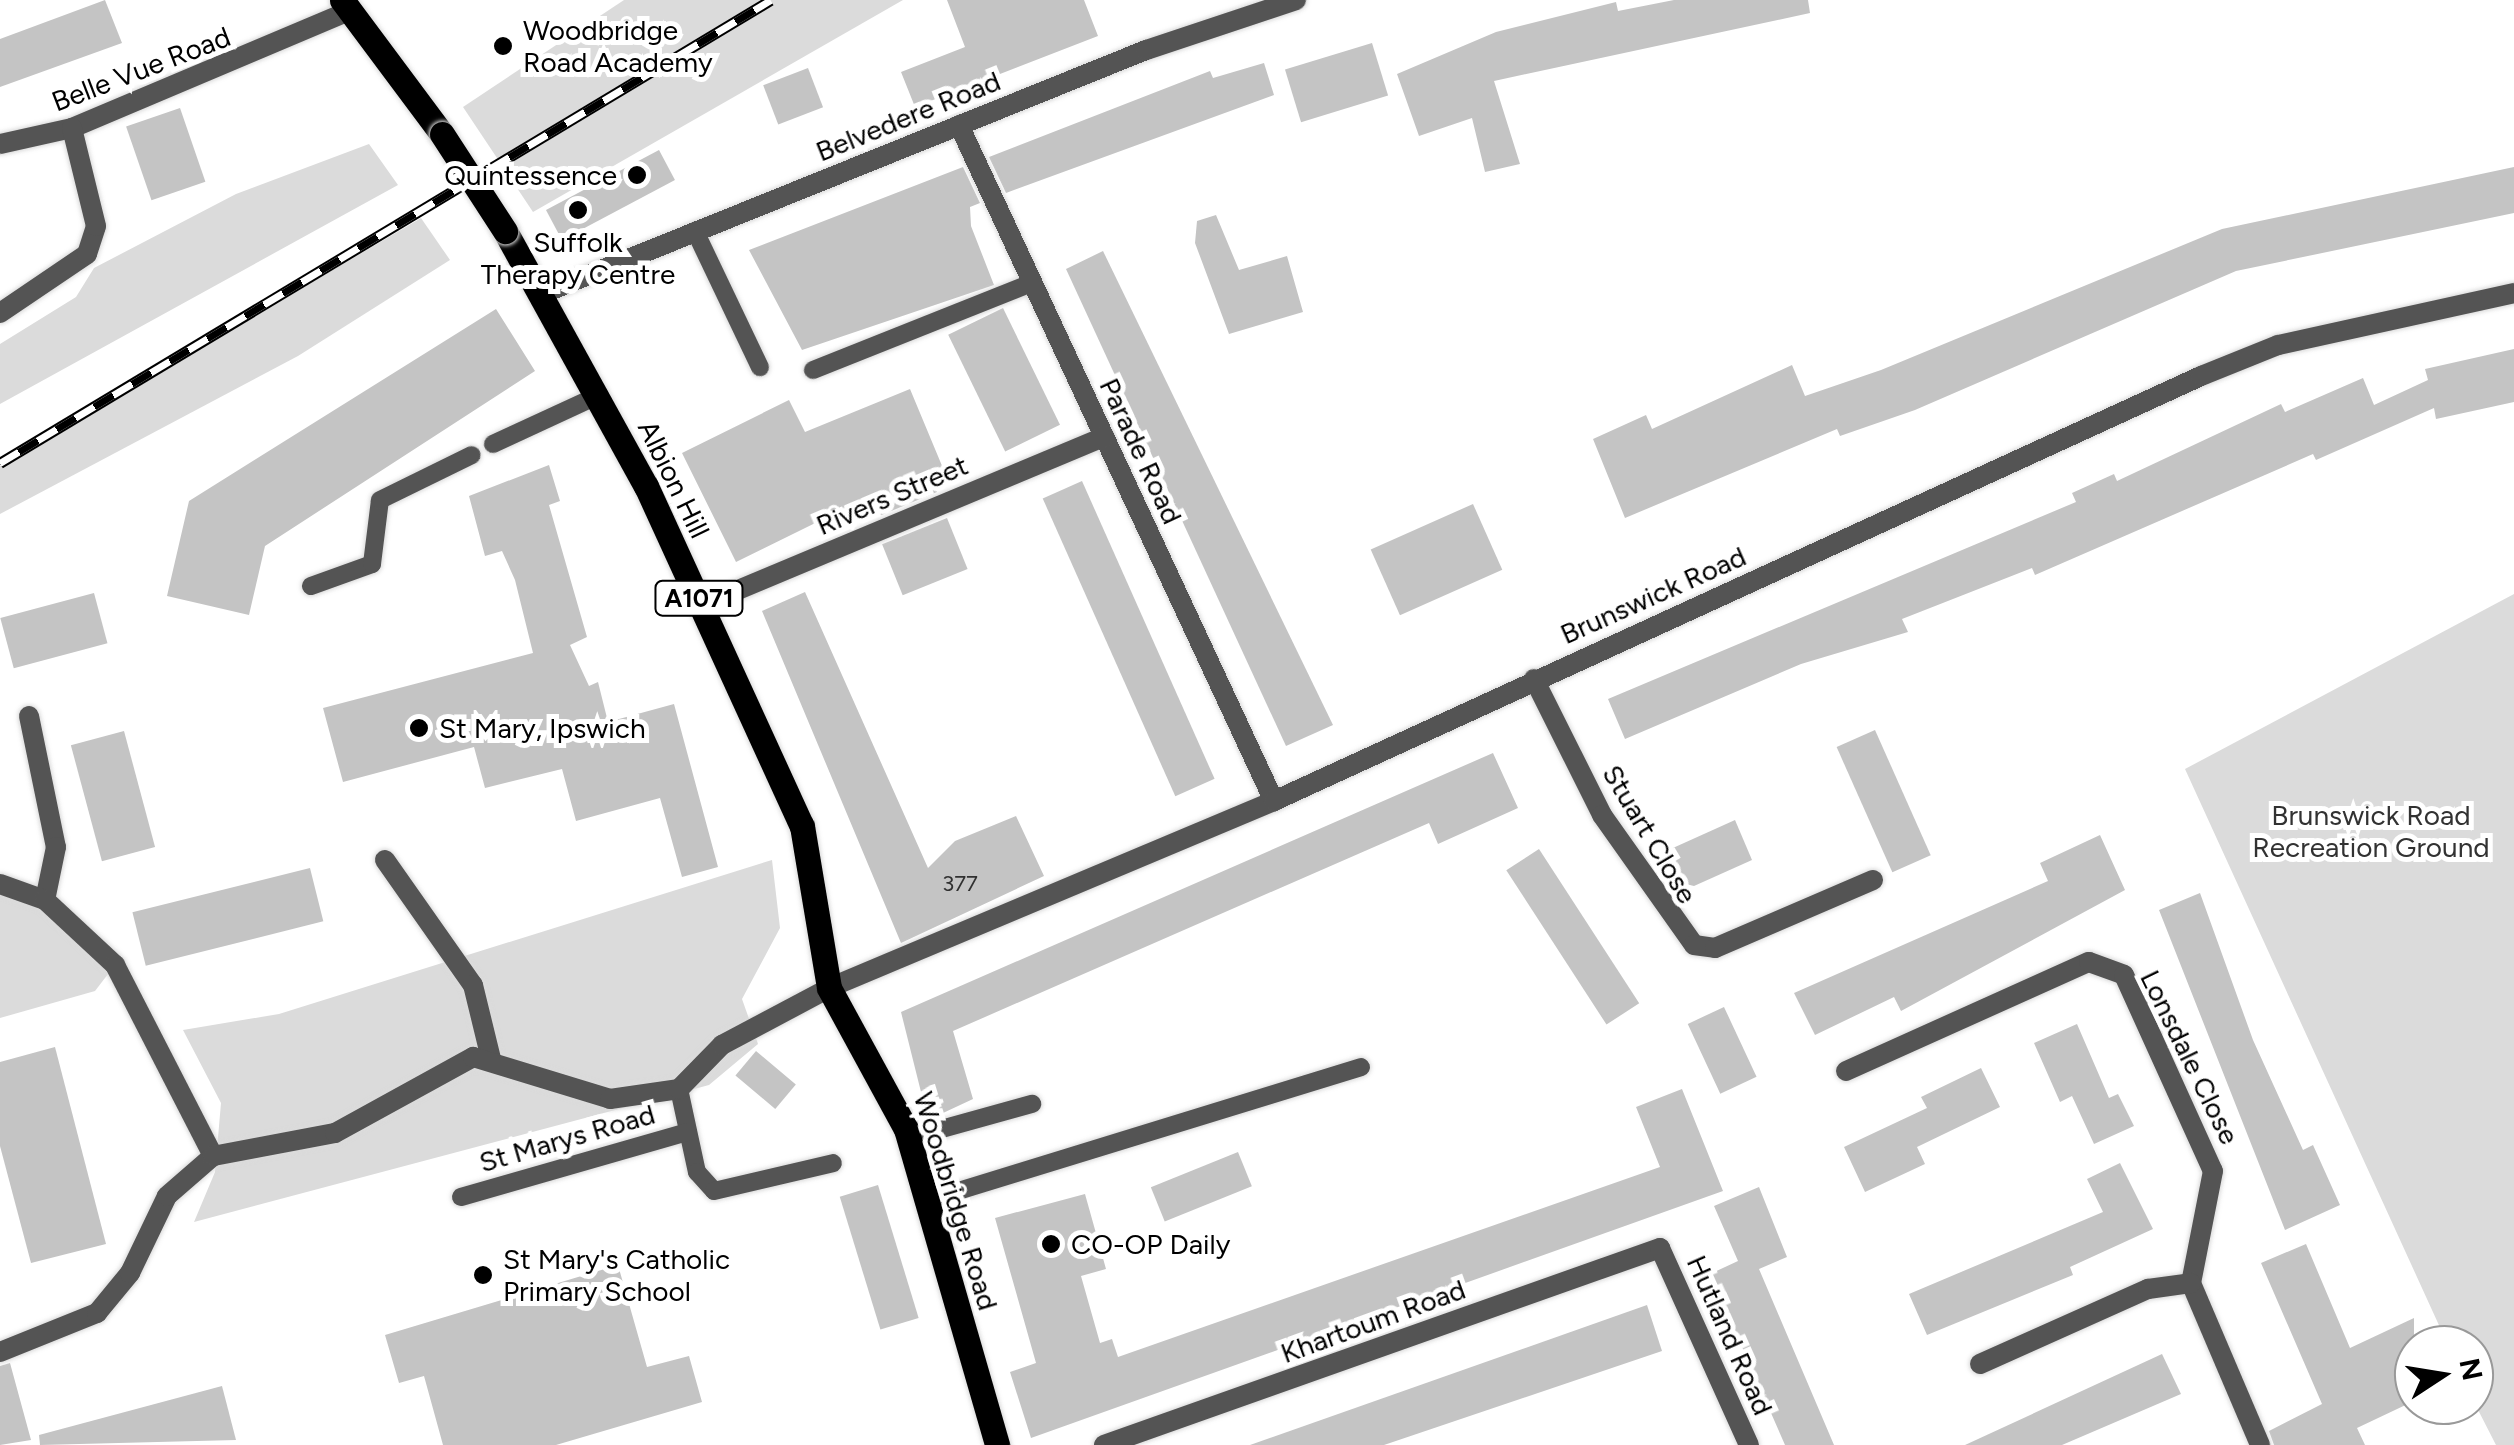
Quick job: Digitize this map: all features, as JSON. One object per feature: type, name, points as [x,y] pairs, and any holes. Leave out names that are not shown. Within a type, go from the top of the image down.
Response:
[{"type":"main road","name":"Albion Hill","points":[[346,5],[442,134],[544,293],[600,395],[702,605],[802,826],[829,988]]},
{"type":"main road","name":"Woodbridge Road","points":[[829,988],[909,1138],[997,1445]]},
{"type":"street","name":"Belvedere Road","points":[[544,293],[959,125],[1296,0]]},
{"type":"street","name":"Belle Vue Road","points":[[0,144],[72,128],[346,5]]},
{"type":"street","name":"Parade Road","points":[[959,125],[1274,800]]},
{"type":"street","points":[[0,312],[86,254],[96,226],[72,128]]},
{"type":"street","name":"Brunswick Road","points":[[829,988],[1274,800],[2278,345],[2514,292]]},
{"type":"street","name":"Rivers Street","points":[[702,605],[1104,436]]},
{"type":"street","name":"Stuart Close","points":[[1534,680],[1602,815],[1694,945],[1715,948],[1873,880]]},
{"type":"street","points":[[28,716],[56,847],[45,900]]},
{"type":"street","points":[[385,860],[473,985],[491,1059]]},
{"type":"street","points":[[0,884],[45,900],[115,965],[184,1084],[213,1156],[168,1196],[130,1273],[98,1313],[0,1352]]},
{"type":"street","name":"Lonsdale Close","points":[[1846,1071],[2089,962],[2107,964],[2124,975],[2213,1171],[2191,1282]]},
{"type":"street","name":"St Marys Road","points":[[213,1156],[335,1132],[452,1062],[491,1059],[610,1099],[679,1089],[745,1030],[829,988]]},
{"type":"street","name":"Khartoum Road","points":[[1104,1445],[1660,1248]]},
{"type":"street","name":"Hutland Road","points":[[1660,1248],[1749,1445]]},
{"type":"street","points":[[1980,1364],[2148,1289],[2191,1282],[2260,1445]]},
{"type":"lane","points":[[695,231],[760,367]]},
{"type":"lane","points":[[813,370],[1032,283]]},
{"type":"lane","points":[[493,444],[600,395]]},
{"type":"lane","points":[[312,586],[372,564],[380,500],[472,455]]},
{"type":"lane","points":[[929,1200],[1361,1067]]},
{"type":"lane","name":"St Marys Road","points":[[679,1089],[697,1172],[714,1191],[834,1163]]},
{"type":"lane","points":[[909,1138],[1032,1104]]},
{"type":"lane","name":"St Marys Road","points":[[461,1196],[688,1132]]},
{"type":"green space","points":[[624,0],[903,0],[533,212],[463,107]]},
{"type":"green space","points":[[369,144],[398,185],[0,404],[0,344],[76,297],[94,268],[236,194]]},
{"type":"green space","points":[[421,218],[450,260],[298,356],[0,514],[0,466]]},
{"type":"green space","name":"Brunswick Road Recreation Ground","points":[[2514,594],[2514,1445],[2496,1445],[2486,1425],[2494,1425],[2494,1325],[2439,1325],[2185,769]]},
{"type":"green space","points":[[772,860],[780,928],[742,999],[758,1044],[709,1085],[194,1222],[215,1172],[221,1103],[183,1030],[279,1014]]},
{"type":"green space","points":[[0,884],[45,900],[115,965],[95,991],[0,1018]]},
{"type":"building","points":[[105,0],[122,43],[0,87],[0,39]]},
{"type":"building","points":[[947,0],[1084,0],[1098,36],[915,107],[901,72],[965,47]]},
{"type":"building","points":[[1674,0],[1808,0],[1810,13],[1494,81],[1520,164],[1485,172],[1472,118],[1419,136],[1397,74],[1496,32],[1616,2],[1618,11]]},
{"type":"building","points":[[1372,43],[1388,96],[1301,122],[1285,70]]},
{"type":"building","points":[[1264,63],[1274,95],[1006,193],[989,157],[1210,71],[1213,78]]},
{"type":"building","points":[[808,68],[823,107],[778,124],[763,85]]},
{"type":"building","points":[[180,108],[205,182],[151,200],[126,127]]},
{"type":"building","points":[[659,150],[675,180],[562,240],[546,210]]},
{"type":"building","points":[[963,167],[980,203],[970,207],[971,226],[994,285],[802,350],[749,250]]},
{"type":"building","points":[[2514,167],[2514,213],[2236,271],[1915,410],[1840,436],[1837,429],[1625,518],[1593,439],[1646,415],[1652,429],[1792,365],[1805,396],[1881,370],[2222,229]]},
{"type":"building","points":[[1216,215],[1239,270],[1287,256],[1303,312],[1229,334],[1195,243],[1197,221]]},
{"type":"building","points":[[1103,251],[1333,725],[1286,746],[1066,269]]},
{"type":"building","points":[[1003,308],[1060,425],[1005,452],[948,335]]},
{"type":"building","points":[[496,309],[535,371],[265,546],[249,615],[167,596],[189,501]]},
{"type":"building","points":[[2514,349],[2514,402],[2436,419],[2434,408],[2316,460],[2313,454],[2035,575],[2032,568],[1902,619],[1908,632],[1801,664],[1625,739],[1608,699],[2076,502],[2072,493],[2114,474],[2117,481],[2281,404],[2285,412],[2363,378],[2374,405],[2428,380],[2425,369]]},
{"type":"building","points":[[910,389],[945,473],[931,479],[937,492],[872,519],[862,500],[736,562],[682,453],[789,400],[805,432]]},
{"type":"building","points":[[549,465],[560,501],[549,505],[587,637],[570,645],[589,686],[598,682],[608,722],[674,704],[718,867],[682,877],[660,798],[576,821],[562,769],[485,788],[474,747],[343,782],[323,708],[533,653],[515,580],[502,551],[485,556],[469,496]]},
{"type":"building","points":[[1082,481],[1215,779],[1175,796],[1043,498]]},
{"type":"building","points":[[1473,504],[1502,570],[1400,615],[1371,550]]},
{"type":"building","points":[[947,518],[968,569],[903,595],[882,544]]},
{"type":"building","points":[[805,592],[928,868],[955,841],[1016,816],[1044,876],[901,943],[762,611]]},
{"type":"building","points":[[94,593],[107,643],[14,668],[0,618]]},
{"type":"building","points":[[1875,730],[1931,855],[1892,872],[1837,747]]},
{"type":"building","points":[[124,731],[155,847],[102,861],[71,745]]},
{"type":"building","points":[[1493,753],[1518,808],[1438,844],[1429,823],[953,1031],[973,1099],[928,1120],[901,1012]]},
{"type":"building","points":[[1735,820],[1752,860],[1694,886],[1677,882],[1664,852]]},
{"type":"building","points":[[2100,835],[2125,890],[1901,1011],[1894,997],[1815,1035],[1794,993],[2048,881],[2040,863]]},
{"type":"building","points":[[1539,849],[1639,1003],[1607,1025],[1506,870]]},
{"type":"building","points":[[310,868],[323,921],[146,966],[132,912]]},
{"type":"building","points":[[2200,893],[2253,1040],[2303,1150],[2313,1145],[2340,1205],[2285,1230],[2159,910]]},
{"type":"building","points":[[1724,1007],[1757,1077],[1720,1094],[1688,1024]]},
{"type":"building","points":[[2077,1024],[2109,1098],[2118,1094],[2134,1126],[2094,1144],[2072,1096],[2060,1102],[2034,1043]]},
{"type":"building","points":[[55,1047],[106,1244],[31,1263],[0,1146],[0,1062]]},
{"type":"building","points":[[756,1051],[796,1084],[775,1109],[735,1076]]},
{"type":"building","points":[[1981,1068],[2000,1107],[1917,1147],[1925,1164],[1865,1192],[1844,1147],[1927,1108],[1921,1097]]},
{"type":"building","points":[[1682,1089],[1723,1191],[1031,1438],[1010,1372],[1036,1363],[995,1218],[1085,1194],[1106,1269],[1081,1276],[1100,1343],[1112,1339],[1118,1357],[1660,1167],[1636,1107]]},
{"type":"building","points":[[1238,1152],[1252,1186],[1165,1222],[1151,1187]]},
{"type":"building","points":[[2120,1163],[2153,1229],[2070,1267],[2073,1275],[1927,1335],[1909,1294],[2103,1212],[2087,1179]]},
{"type":"building","points":[[878,1185],[919,1318],[880,1330],[840,1197]]},
{"type":"building","points":[[1759,1187],[1787,1257],[1759,1269],[1834,1445],[1785,1445],[1710,1274],[1738,1261],[1714,1206]]},
{"type":"building","points":[[2306,1244],[2350,1348],[2394,1327],[2394,1410],[2357,1428],[2365,1445],[2274,1445],[2269,1431],[2322,1404],[2261,1263]]},
{"type":"building","points":[[618,1265],[647,1367],[689,1356],[702,1402],[556,1445],[443,1445],[424,1376],[399,1383],[385,1335]]},
{"type":"building","points":[[1647,1305],[1662,1351],[1384,1445],[1250,1445]]},
{"type":"building","points":[[2162,1354],[2181,1394],[2062,1445],[1965,1445]]},
{"type":"building","points":[[10,1363],[31,1440],[0,1445],[0,1366]]},
{"type":"building","points":[[222,1386],[236,1440],[40,1445],[39,1435]]},
{"type":"railway","points":[[0,463],[771,0]]},
{"type":"place","name":"Woodbridge Road Academy","points":[[503,46]]},
{"type":"place","name":"Quintessence","points":[[637,175]]},
{"type":"place","name":"Suffolk Therapy Centre","points":[[578,210]]},
{"type":"place","name":"St Mary, Ipswich","points":[[419,728]]},
{"type":"place","name":"CO-OP Daily","points":[[1051,1244]]},
{"type":"place","name":"St Mary's Catholic Primary School","points":[[483,1275]]}]
